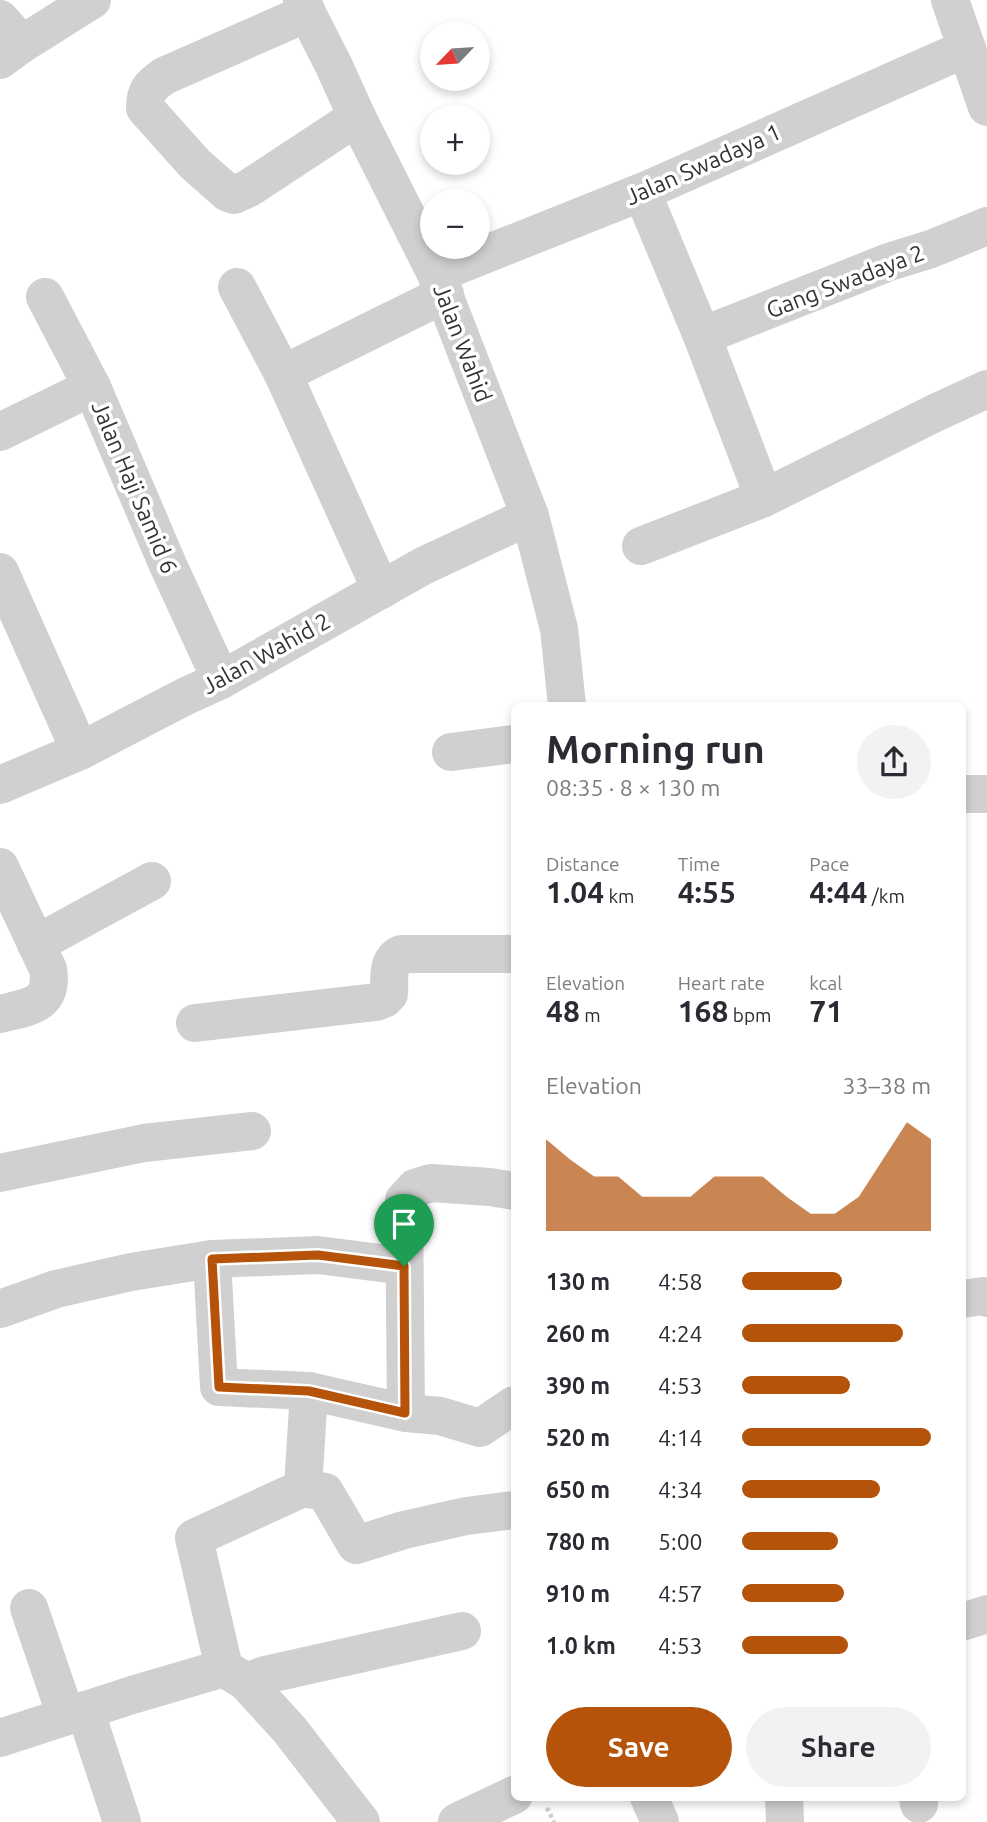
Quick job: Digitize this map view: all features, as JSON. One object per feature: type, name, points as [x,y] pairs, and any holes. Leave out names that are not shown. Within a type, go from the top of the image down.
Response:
[{"type":"street","points":[[7,41],[92,0]]},
{"type":"street","points":[[950,0],[987,107]]},
{"type":"street","points":[[304,7],[164,76],[153,84],[145,96],[145,108],[195,164],[228,193],[234,195],[249,188],[357,117]]},
{"type":"street","name":"Jalan Wahid","points":[[304,7],[441,284],[530,516],[559,629],[567,702]]},
{"type":"street","name":"Jalan Swadaya 1","points":[[283,374],[441,284],[967,48]]},
{"type":"street","points":[[642,192],[702,336],[764,498]]},
{"type":"street","name":"Gang Swadaya 2","points":[[702,336],[987,226]]},
{"type":"street","points":[[237,287],[283,374],[381,590]]},
{"type":"street","name":"Jalan Haji Samid 6","points":[[45,297],[92,387],[168,565],[221,680]]},
{"type":"street","points":[[0,432],[92,387]]},
{"type":"street","points":[[641,546],[764,498],[987,389]]},
{"type":"street","name":"Jalan Wahid 2","points":[[0,785],[79,751],[221,680],[423,566],[530,516]]},
{"type":"street","points":[[0,572],[79,751]]},
{"type":"street","points":[[451,752],[511,744]]},
{"type":"street","points":[[966,794],[987,794]]},
{"type":"street","points":[[0,867],[48,969],[50,982],[47,994],[38,1002],[0,1014]]},
{"type":"street","points":[[36,944],[152,881]]},
{"type":"street","points":[[195,1023],[376,1002],[389,994],[391,963],[401,954],[511,954]]},
{"type":"street","points":[[0,1173],[144,1143],[252,1131]]},
{"type":"street","points":[[405,1413],[404,1200],[415,1188],[431,1183],[511,1191]]},
{"type":"street","points":[[0,1309],[69,1286],[131,1272],[212,1259],[318,1255],[404,1266]]},
{"type":"street","points":[[212,1259],[219,1387],[309,1391],[405,1413],[440,1416],[480,1428],[511,1407]]},
{"type":"street","points":[[966,1298],[987,1298]]},
{"type":"street","points":[[303,1488],[309,1391]]},
{"type":"street","points":[[361,1822],[289,1728],[235,1675],[194,1538],[303,1488],[325,1492],[356,1545],[404,1530],[466,1516],[511,1510]]},
{"type":"street","points":[[29,1608],[122,1822]]},
{"type":"street","points":[[966,1621],[987,1614]]},
{"type":"street","points":[[0,1738],[132,1695],[235,1675],[265,1675],[462,1631]]},
{"type":"street","points":[[457,1822],[511,1796]]},
{"type":"street","points":[[651,1801],[660,1822]]},
{"type":"street","points":[[784,1801],[785,1822]]},
{"type":"route","points":[[318,1255],[404,1266],[405,1413],[309,1391],[219,1387],[212,1259],[318,1255]]}]
